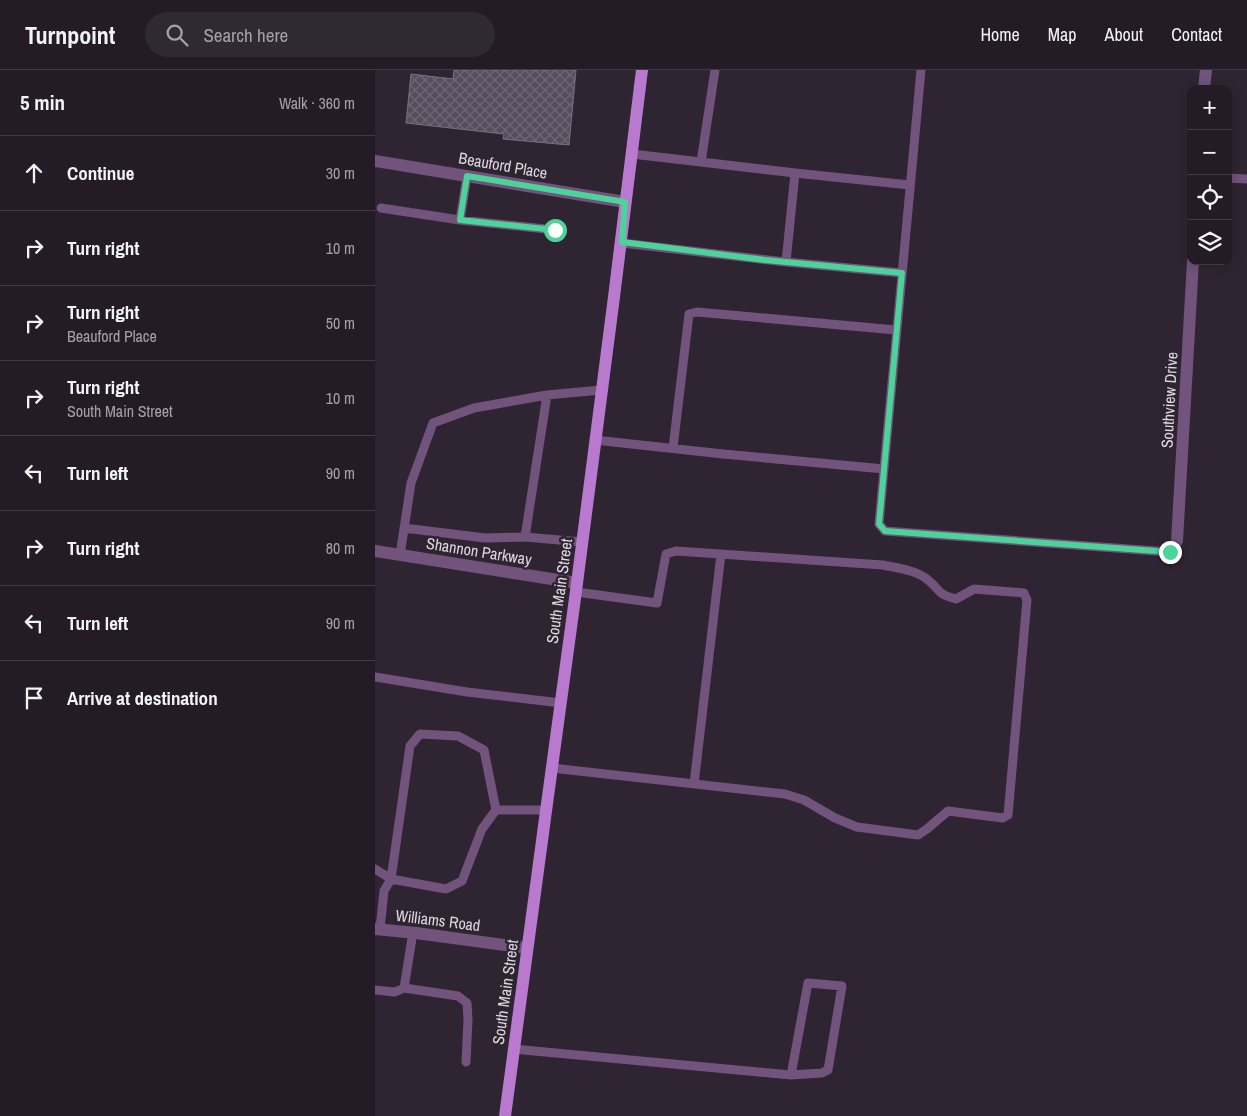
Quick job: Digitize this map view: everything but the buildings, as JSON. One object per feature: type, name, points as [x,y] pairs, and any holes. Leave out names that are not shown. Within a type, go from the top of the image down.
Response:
[{"type":"main road","name":"South Main Street","points":[[505,1116],[583,542],[642,70]]},
{"type":"street","points":[[1205,85],[1206,70]]},
{"type":"street","name":"Beauford Place","points":[[375,160],[625,202]]},
{"type":"street","name":"Southview Drive","points":[[1177,541],[1193,265]]},
{"type":"street","name":"Shannon Parkway","points":[[375,551],[577,587]]},
{"type":"street","name":"Williams Road","points":[[378,929],[527,948]]},
{"type":"lane","points":[[701,162],[715,70]]},
{"type":"lane","points":[[921,70],[879,524],[885,531],[1170,552],[1177,541]]},
{"type":"lane","points":[[632,154],[910,185]]},
{"type":"lane","points":[[787,262],[795,173]]},
{"type":"lane","points":[[460,220],[467,176]]},
{"type":"lane","points":[[1232,178],[1247,179]]},
{"type":"lane","points":[[381,208],[460,220],[555,230]]},
{"type":"lane","points":[[622,242],[787,262],[902,273]]},
{"type":"lane","points":[[673,448],[689,314],[697,312],[897,330]]},
{"type":"lane","points":[[400,555],[411,483],[433,423],[474,408],[547,395],[601,390]]},
{"type":"lane","points":[[525,537],[547,395]]},
{"type":"lane","points":[[595,440],[884,469]]},
{"type":"lane","points":[[404,528],[485,538],[525,537],[583,542]]},
{"type":"lane","points":[[552,768],[785,794],[804,800],[835,818],[857,827],[918,835],[927,830],[948,811],[1003,818],[1008,815],[1027,600],[1023,593],[974,589],[956,599],[942,595],[927,579],[905,570],[883,565],[676,551],[666,554],[657,602],[577,587]]},
{"type":"lane","points":[[694,784],[721,554]]},
{"type":"lane","points":[[375,677],[467,692],[561,703]]},
{"type":"lane","points":[[375,869],[391,879],[446,889],[461,881],[482,829],[496,810],[483,750],[458,736],[420,734],[410,746],[391,879],[384,891],[378,929]]},
{"type":"lane","points":[[496,810],[546,810]]},
{"type":"lane","points":[[404,988],[413,932]]},
{"type":"lane","points":[[513,1049],[791,1076],[822,1073],[828,1070],[842,986],[808,983],[791,1076]]},
{"type":"lane","points":[[375,990],[395,992],[404,988],[458,996],[467,1003],[466,1062]]},
{"type":"route","points":[[555,230],[460,220],[467,176],[625,202],[622,242],[765,260],[902,273],[879,524],[885,531],[1170,552]]}]
